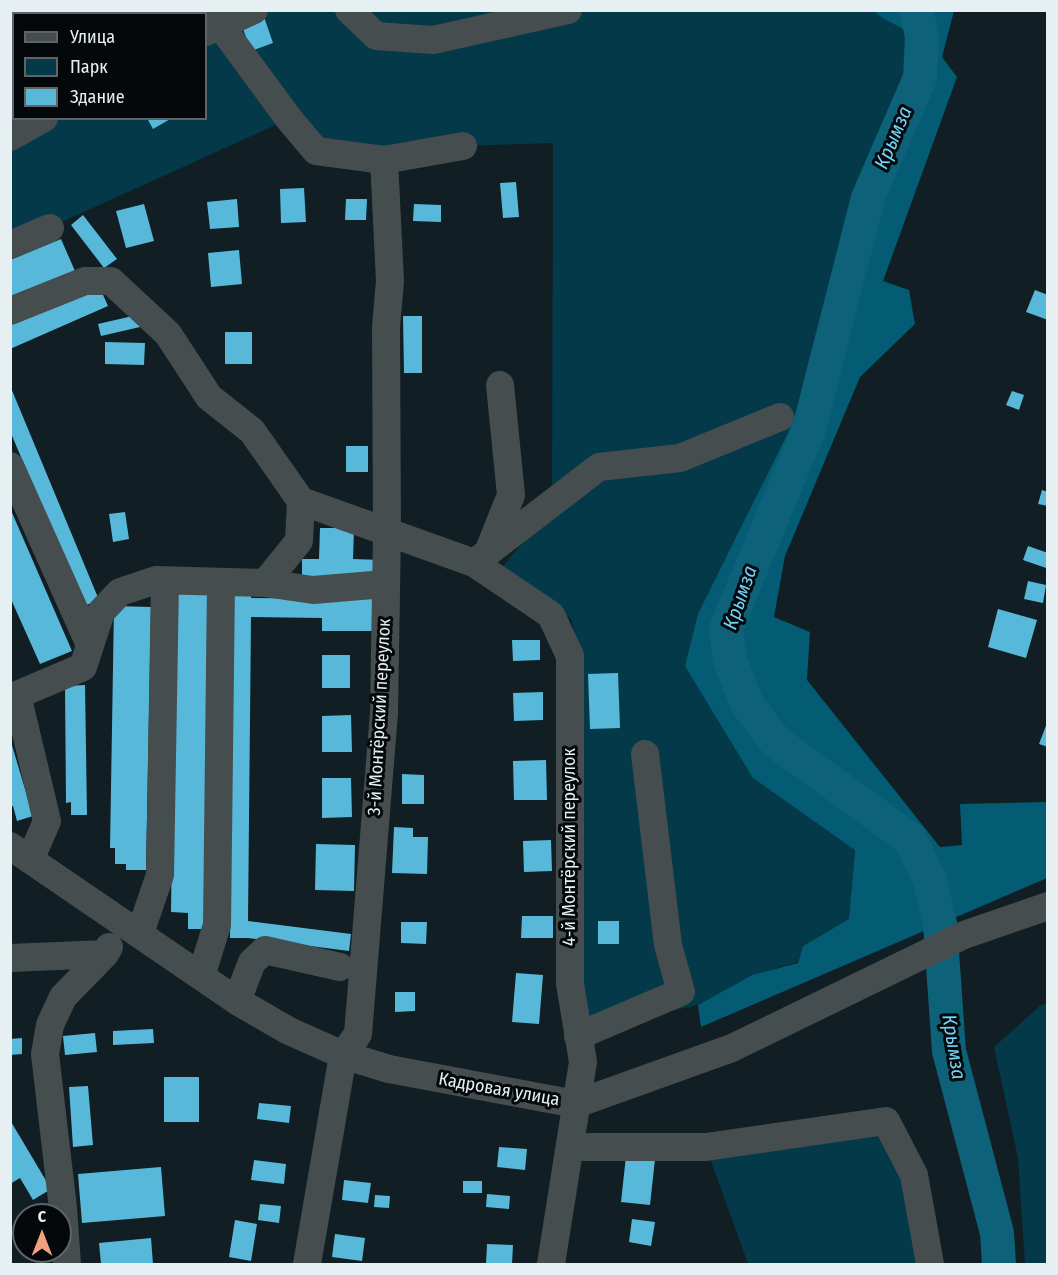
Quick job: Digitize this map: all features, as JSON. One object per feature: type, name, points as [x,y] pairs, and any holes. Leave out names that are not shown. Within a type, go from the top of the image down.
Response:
[{"type":"street","points":[[254,10],[212,22],[316,151],[384,160],[463,146]]},
{"type":"street","points":[[349,10],[376,36],[433,40],[568,10]]},
{"type":"street","points":[[10,136],[40,120]]},
{"type":"street","name":"3-й Монтёрский переулок","points":[[307,1264],[343,1055],[358,1034],[384,713],[387,532],[386,327],[390,281],[384,160]]},
{"type":"street","points":[[10,244],[50,228]]},
{"type":"street","points":[[10,311],[85,281],[111,281],[168,334],[209,397],[252,431],[301,501],[299,541],[265,583]]},
{"type":"street","points":[[481,558],[511,495],[500,384]]},
{"type":"street","points":[[481,558],[599,467],[680,458],[780,417]]},
{"type":"street","points":[[10,466],[90,645]]},
{"type":"street","name":"4-й Монтёрский переулок","points":[[301,501],[387,532],[481,558],[551,615],[570,656],[570,984],[583,1062],[551,1264]]},
{"type":"street","points":[[20,853],[47,821],[14,687],[83,667],[101,612],[120,592],[156,580],[265,583],[313,590],[385,584]]},
{"type":"street","points":[[67,1264],[63,1208],[45,1054],[50,1025],[63,997],[132,927],[160,875],[165,580]]},
{"type":"street","points":[[201,976],[218,925],[221,582]]},
{"type":"street","points":[[578,1036],[681,992],[668,945],[645,754]]},
{"type":"street","name":"Кадровая улица","points":[[20,853],[132,927],[237,1001],[289,1031],[343,1055],[389,1069],[576,1104],[732,1048],[964,935],[1047,906]]},
{"type":"street","points":[[237,1001],[252,962],[265,950],[340,967]]},
{"type":"street","points":[[10,958],[105,954]]},
{"type":"street","points":[[570,1147],[706,1147],[885,1121],[914,1175],[930,1264]]},
{"type":"green space","points":[[874,10],[882,18],[905,30],[913,95],[866,172],[859,241],[847,320],[816,362],[787,435],[753,778],[855,849],[849,919],[803,946],[798,962],[752,975],[698,1005],[590,1029],[582,981],[581,657],[571,619],[503,566],[552,507],[553,143],[316,151],[289,119],[11,245],[11,11]]},
{"type":"green space","points":[[1047,1004],[1047,1264],[1025,1264],[1018,1158],[994,1047],[1041,1005]]},
{"type":"green space","points":[[886,1121],[930,1264],[748,1264],[706,1147]]},
{"type":"shaded area","points":[[874,11],[954,11],[942,57],[957,77],[883,281],[909,290],[915,324],[860,377],[785,556],[774,617],[810,632],[807,680],[940,847],[962,845],[960,804],[1047,802],[1047,878],[701,1027],[698,1005],[752,975],[798,963],[803,946],[849,919],[855,850],[753,778],[685,666],[698,614],[787,435],[816,362],[847,320],[859,241],[847,226],[866,172],[913,95],[905,30]]},
{"type":"building","points":[[264,17],[273,43],[251,51],[242,26]]},
{"type":"building","points":[[148,120],[169,120],[153,129]]},
{"type":"building","points":[[516,182],[519,217],[503,218],[500,183]]},
{"type":"building","points":[[304,188],[306,222],[281,223],[280,189]]},
{"type":"building","points":[[237,199],[239,227],[210,229],[207,202]]},
{"type":"building","points":[[346,199],[367,199],[366,220],[345,220]]},
{"type":"building","points":[[144,204],[154,241],[126,248],[116,211]]},
{"type":"building","points":[[414,204],[441,205],[441,222],[413,221]]},
{"type":"building","points":[[83,215],[117,259],[104,268],[71,225]]},
{"type":"building","points":[[61,239],[75,271],[10,298],[10,260]]},
{"type":"building","points":[[239,250],[242,284],[211,287],[208,253]]},
{"type":"building","points":[[99,286],[108,306],[10,349],[10,325]]},
{"type":"building","points":[[1035,290],[1048,295],[1048,320],[1026,312]]},
{"type":"building","points":[[137,315],[140,327],[101,336],[98,324]]},
{"type":"building","points":[[403,316],[422,316],[422,373],[404,373]]},
{"type":"building","points":[[225,332],[252,332],[252,364],[225,364]]},
{"type":"building","points":[[105,342],[145,343],[144,365],[105,364]]},
{"type":"building","points":[[11,388],[99,600],[84,606],[10,431]]},
{"type":"building","points":[[1012,391],[1024,395],[1019,410],[1006,405]]},
{"type":"building","points":[[346,446],[368,446],[368,472],[346,472]]},
{"type":"building","points":[[1042,490],[1048,492],[1048,506],[1038,504]]},
{"type":"building","points":[[10,508],[72,651],[40,664],[10,597]]},
{"type":"building","points":[[125,512],[129,539],[113,542],[109,514]]},
{"type":"building","points":[[320,528],[354,528],[353,559],[381,560],[380,579],[302,578],[302,559],[319,559]]},
{"type":"building","points":[[1028,546],[1048,553],[1046,568],[1023,560]]},
{"type":"building","points":[[1028,581],[1046,585],[1043,603],[1024,599]]},
{"type":"building","points":[[175,591],[208,591],[204,929],[188,929],[188,913],[171,912]]},
{"type":"building","points":[[233,593],[251,593],[251,598],[374,599],[374,631],[322,631],[322,618],[251,617],[248,921],[351,934],[349,951],[248,938],[230,938]]},
{"type":"building","points":[[114,606],[151,607],[146,870],[126,870],[126,864],[115,864],[115,848],[110,848]]},
{"type":"building","points":[[998,609],[1037,620],[1026,658],[988,647]]},
{"type":"building","points":[[512,640],[540,640],[540,660],[513,661]]},
{"type":"building","points":[[322,655],[350,655],[350,688],[322,688]]},
{"type":"building","points":[[618,673],[620,728],[590,729],[588,674]]},
{"type":"building","points":[[85,685],[87,815],[71,815],[71,802],[66,803],[65,686]]},
{"type":"building","points":[[543,692],[543,720],[514,721],[513,693]]},
{"type":"building","points":[[351,715],[352,752],[322,752],[322,716]]},
{"type":"building","points":[[1048,723],[1048,747],[1039,744]]},
{"type":"building","points":[[11,742],[33,816],[17,821],[13,806],[10,807]]},
{"type":"building","points":[[546,760],[547,800],[514,800],[513,761]]},
{"type":"building","points":[[402,774],[424,775],[424,804],[402,804]]},
{"type":"building","points":[[322,778],[351,778],[352,817],[322,818]]},
{"type":"building","points":[[394,827],[413,828],[413,837],[428,837],[427,874],[392,873]]},
{"type":"building","points":[[551,840],[552,871],[524,872],[523,841]]},
{"type":"building","points":[[316,844],[355,845],[354,891],[315,890]]},
{"type":"building","points":[[522,916],[553,916],[553,938],[521,938]]},
{"type":"building","points":[[598,921],[619,921],[619,944],[598,944]]},
{"type":"building","points":[[401,922],[427,922],[426,944],[401,943]]},
{"type":"building","points":[[516,973],[543,975],[539,1024],[512,1022]]},
{"type":"building","points":[[395,992],[415,992],[415,1011],[395,1012]]},
{"type":"building","points":[[153,1029],[154,1043],[113,1045],[113,1031]]},
{"type":"building","points":[[95,1033],[97,1052],[65,1055],[63,1036]]},
{"type":"building","points":[[22,1038],[22,1054],[10,1055],[10,1039]]},
{"type":"building","points":[[164,1077],[199,1077],[199,1122],[164,1122]]},
{"type":"building","points":[[88,1086],[93,1145],[73,1147],[69,1087]]},
{"type":"building","points":[[259,1103],[291,1106],[289,1123],[257,1119]]},
{"type":"building","points":[[10,1120],[51,1189],[33,1200],[20,1178],[10,1184]]},
{"type":"building","points":[[499,1147],[527,1149],[525,1170],[497,1167]]},
{"type":"building","points":[[626,1156],[655,1159],[650,1205],[621,1202]]},
{"type":"building","points":[[254,1160],[286,1164],[284,1184],[251,1180]]},
{"type":"building","points":[[161,1167],[165,1216],[82,1223],[78,1174]]},
{"type":"building","points":[[344,1180],[371,1183],[368,1203],[342,1200]]},
{"type":"building","points":[[463,1181],[482,1181],[482,1193],[463,1193]]},
{"type":"building","points":[[487,1194],[510,1196],[509,1209],[486,1207]]},
{"type":"building","points":[[375,1195],[390,1196],[389,1208],[374,1207]]},
{"type":"building","points":[[260,1204],[281,1206],[279,1223],[258,1220]]},
{"type":"building","points":[[632,1219],[655,1222],[651,1246],[629,1242]]},
{"type":"building","points":[[235,1220],[257,1224],[251,1261],[229,1257]]},
{"type":"building","points":[[335,1234],[365,1238],[362,1261],[332,1257]]},
{"type":"building","points":[[151,1238],[153,1264],[101,1264],[99,1243]]},
{"type":"building","points":[[487,1244],[513,1245],[512,1264],[486,1264]]},
{"type":"waterway","name":"Крымза","points":[[916,10],[922,36],[920,78],[868,198],[809,429],[726,629],[730,660],[747,704],[776,742],[910,839],[929,878],[940,924],[949,1051],[997,1233],[999,1264]]}]
